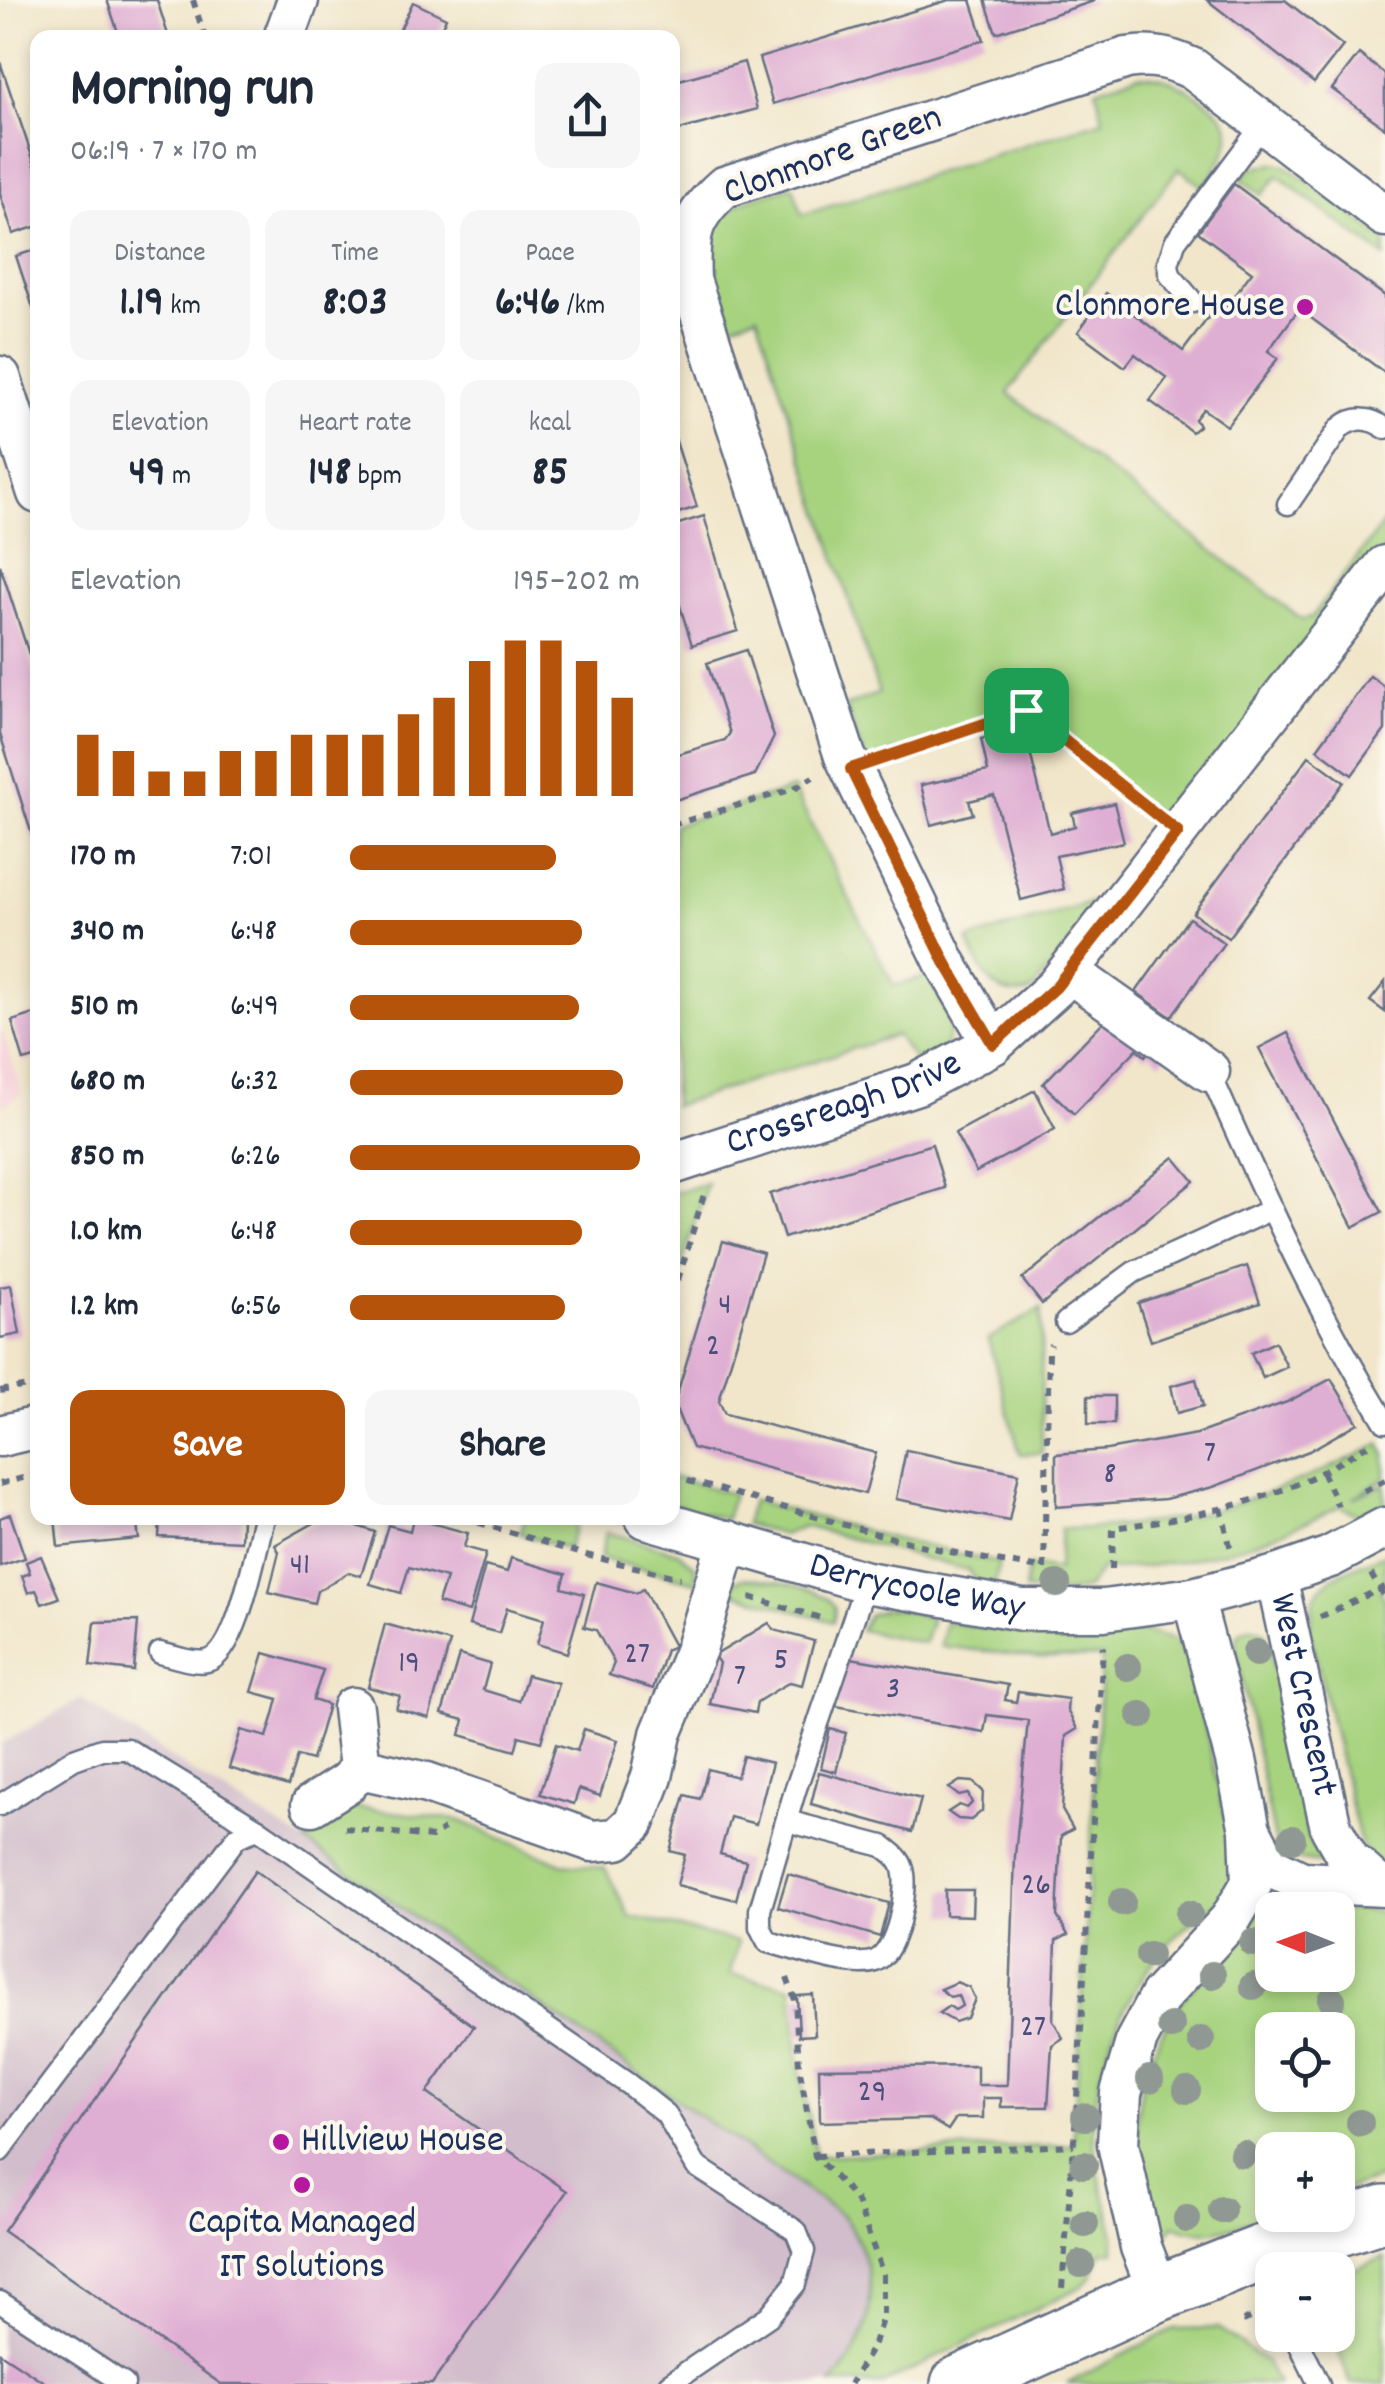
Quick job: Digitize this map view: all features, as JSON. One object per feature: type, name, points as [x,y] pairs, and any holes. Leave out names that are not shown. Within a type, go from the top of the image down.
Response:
[{"type":"street","name":"Clonmore Green","points":[[993,1044],[945,962],[848,763],[690,280],[688,244],[701,208],[724,187],[1148,54],[1193,69],[1385,216]]},
{"type":"street","points":[[0,377],[30,469]]},
{"type":"street","name":"Crossreagh Drive","points":[[680,1161],[917,1084],[993,1044],[1069,972],[1385,566]]},
{"type":"street","points":[[1069,972],[1209,1071]]},
{"type":"street","points":[[0,1436],[30,1430]]},
{"type":"street","name":"Derrycoole Way","points":[[671,1525],[866,1582],[1006,1608],[1104,1610],[1193,1598]]},
{"type":"street","points":[[1276,1576],[1357,1545],[1385,1528]]},
{"type":"street","points":[[360,1768],[475,1798],[592,1841],[616,1839],[634,1823],[652,1777],[661,1734],[696,1649],[728,1541]]},
{"type":"street","name":"West Crescent","points":[[1159,2293],[1141,2247],[1118,2144],[1122,2093],[1137,2038],[1160,1996],[1230,1920],[1252,1883],[1250,1830],[1193,1598],[1276,1576],[1331,1828],[1349,1860],[1381,1885]]},
{"type":"street","points":[[312,1805],[348,1782],[360,1768],[352,1708]]},
{"type":"street","name":"West Crescent","points":[[1250,1830],[1269,1866],[1302,1882],[1381,1885]]},
{"type":"street","points":[[1305,2252],[1385,2213]]},
{"type":"street","points":[[959,2384],[1159,2293],[1255,2273]]},
{"type":"lane","points":[[1194,302],[1170,276],[1171,252],[1264,123]]},
{"type":"lane","points":[[1288,504],[1348,420],[1376,421],[1385,428]]},
{"type":"lane","points":[[1209,1071],[1270,1210],[1334,1338],[1385,1422]]},
{"type":"lane","points":[[1066,1322],[1134,1272],[1270,1210]]},
{"type":"lane","points":[[160,1652],[200,1662],[221,1654],[232,1634],[262,1525]]},
{"type":"lane","points":[[787,1821],[883,1846],[896,1855],[903,1868],[904,1885],[894,1941],[887,1954],[874,1962],[858,1964],[768,1942],[760,1927],[760,1910],[787,1821],[866,1582]]},
{"type":"lane","points":[[0,1805],[74,1759],[102,1748],[127,1749],[258,1829],[666,2114],[696,2166],[796,2231],[804,2251],[795,2284],[769,2316],[669,2384]]},
{"type":"lane","points":[[0,2151],[237,1837],[258,1829]]},
{"type":"lane","points":[[0,2302],[124,2384]]},
{"type":"lane","points":[[1303,2352],[1319,2384]]},
{"type":"path","points":[[193,0],[202,30]]},
{"type":"path","points":[[680,822],[793,789],[848,763],[1026,710],[1178,832]]},
{"type":"path","points":[[680,1273],[718,1149]]},
{"type":"path","points":[[1044,1568],[1048,1348],[1066,1322]]},
{"type":"path","points":[[0,1391],[30,1385]]},
{"type":"path","points":[[1112,1569],[1113,1528],[1221,1508],[1306,1480],[1385,1435]]},
{"type":"path","points":[[1322,1472],[1339,1506],[1324,1514]]},
{"type":"path","points":[[0,1484],[30,1476]]},
{"type":"path","points":[[680,1480],[888,1537],[999,1563],[1058,1570]]},
{"type":"path","points":[[1355,1497],[1385,1480]]},
{"type":"path","points":[[1221,1508],[1231,1551]]},
{"type":"path","points":[[485,1525],[850,1627]]},
{"type":"path","points":[[1222,1554],[1247,1546]]},
{"type":"path","points":[[1100,1570],[1129,1567]]},
{"type":"path","points":[[1313,1620],[1385,1587]]},
{"type":"path","points":[[1062,2295],[1104,1610]]},
{"type":"path","points":[[312,1805],[338,1828],[432,1837],[458,1820],[475,1798]]},
{"type":"path","points":[[768,1942],[796,2000],[799,2066],[815,2156],[856,2199],[883,2274],[882,2317],[873,2346],[850,2384]]},
{"type":"path","points":[[815,2156],[1074,2145]]},
{"type":"shaded area","points":[[0,1025],[22,1094],[0,1108]]},
{"type":"shaded area","points":[[81,1699],[305,1841],[843,2216],[861,2248],[872,2302],[864,2333],[850,2362],[831,2384],[0,2384],[0,1745]]},
{"type":"green space","points":[[1138,75],[1170,81],[1213,107],[1228,128],[1226,149],[1204,188],[1179,168],[1008,393],[1301,619],[1312,617],[1385,521],[1385,548],[1172,827],[1026,710],[865,762],[846,706],[879,693],[757,315],[725,327],[708,260],[713,229],[723,215],[745,201],[793,186],[802,215],[1103,120],[1096,89]]},
{"type":"green space","points":[[1276,163],[1288,167],[1385,239],[1385,257],[1278,176],[1262,195],[1241,179],[1251,168]]},
{"type":"green space","points":[[793,789],[894,986],[929,976],[947,1014],[946,1044],[937,1054],[916,1062],[896,1035],[680,1104],[680,823]]},
{"type":"green space","points":[[1110,897],[1030,992],[1017,994],[997,988],[983,972],[968,940]]},
{"type":"green space","points":[[707,1183],[680,1271],[680,1191]]},
{"type":"green space","points":[[1041,1309],[1042,1453],[1020,1454],[988,1339]]},
{"type":"green space","points":[[1380,1444],[1385,1454],[1385,1478],[1353,1498],[1385,1484],[1385,1508],[1365,1519],[1340,1506],[1282,1532],[1224,1551],[1164,1564],[1101,1570],[1086,1589],[1025,1590],[1028,1566],[1058,1570],[1061,1529],[1147,1523],[1226,1506],[1301,1480]]},
{"type":"green space","points":[[680,1479],[733,1494],[726,1519],[680,1506]]},
{"type":"green space","points":[[752,1500],[999,1563],[994,1587],[977,1584],[968,1570],[803,1526],[783,1535],[745,1524]]},
{"type":"green space","points":[[523,1525],[576,1525],[568,1549],[520,1534]]},
{"type":"green space","points":[[606,1532],[678,1552],[695,1566],[696,1582],[600,1558]]},
{"type":"green space","points":[[1385,1554],[1385,1587],[1380,1590],[1385,1599],[1385,1864],[1371,1861],[1359,1840],[1309,1627],[1320,1589],[1346,1570]]},
{"type":"green space","points":[[743,1578],[764,1579],[819,1594],[834,1606],[833,1622],[729,1591],[734,1582]]},
{"type":"green space","points":[[885,1609],[932,1618],[924,1643],[860,1630],[869,1615]]},
{"type":"green space","points":[[945,1622],[1020,1633],[1143,1631],[1174,1640],[1190,1661],[1233,1850],[1231,1893],[1182,1930],[1157,1957],[1125,2008],[1103,2066],[1094,2125],[1095,2154],[1114,2252],[1102,2252],[1091,2277],[1082,2286],[883,2384],[831,2384],[859,2344],[870,2302],[865,2260],[843,2216],[305,1841],[352,1807],[458,1820],[562,1864],[605,1868],[629,1916],[738,1942],[730,1974],[792,1987],[799,2066],[816,2156],[1073,2145],[1102,1657],[1039,1658],[941,1646]]},
{"type":"green space","points":[[1252,1627],[1263,1631],[1268,1640],[1308,1834],[1322,1863],[1300,1860],[1276,1845],[1236,1650],[1238,1635]]},
{"type":"green space","points":[[1355,1910],[1385,1914],[1385,2177],[1355,2187],[1355,2132],[1255,2132],[1255,2219],[1212,2231],[1199,2232],[1175,2225],[1167,2233],[1152,2212],[1140,2170],[1137,2120],[1146,2072],[1165,2026],[1179,2005],[1255,1916],[1255,1992],[1355,1992]]},
{"type":"green space","points":[[1385,2257],[1385,2384],[1351,2384],[1339,2352],[1355,2352],[1355,2269]]},
{"type":"green space","points":[[1218,2328],[1266,2362],[1278,2384],[1066,2384],[1173,2329]]},
{"type":"building","points":[[107,0],[157,0],[166,30],[117,30]]},
{"type":"building","points":[[949,0],[971,0],[984,40],[773,104],[759,58]]},
{"type":"building","points":[[985,0],[1094,0],[1094,1],[996,33]]},
{"type":"building","points":[[1207,0],[1285,0],[1343,46],[1314,83]]},
{"type":"building","points":[[413,2],[446,18],[441,30],[400,30]]},
{"type":"building","points":[[1359,54],[1385,74],[1385,128],[1332,89]]},
{"type":"building","points":[[0,62],[30,150],[30,229],[13,234],[0,194]]},
{"type":"building","points":[[744,62],[757,109],[680,130],[680,80]]},
{"type":"building","name":"Clonmore House","points":[[1234,184],[1385,296],[1385,373],[1299,309],[1268,351],[1278,358],[1227,426],[1203,409],[1195,419],[1199,426],[1192,432],[1150,401],[1167,378],[1135,354],[1125,367],[1078,332],[1106,293],[1183,351],[1217,306],[1223,310],[1252,272],[1198,232]]},
{"type":"building","points":[[30,252],[30,299],[16,256]]},
{"type":"building","points":[[680,454],[697,507],[680,512]]},
{"type":"building","points":[[704,516],[738,631],[692,645],[680,606],[680,524]]},
{"type":"building","points":[[0,565],[30,657],[30,829],[0,734]]},
{"type":"building","points":[[746,650],[774,737],[755,775],[680,798],[680,754],[725,740],[730,733],[707,663]]},
{"type":"building","points":[[1370,676],[1385,687],[1385,730],[1352,775],[1317,749]]},
{"type":"building","points":[[1024,728],[1050,833],[1075,826],[1072,813],[1114,803],[1124,842],[1056,856],[1064,889],[1021,900],[994,795],[969,801],[973,814],[931,825],[921,785],[988,771],[981,739]]},
{"type":"building","points":[[1309,756],[1344,782],[1228,938],[1193,913]]},
{"type":"building","points":[[1189,918],[1224,943],[1171,1017],[1136,992]]},
{"type":"building","points":[[1385,982],[1385,1012],[1370,1001]]},
{"type":"building","points":[[30,1015],[30,1059],[24,1061],[12,1021]]},
{"type":"building","points":[[1106,1019],[1125,1037],[1132,1025],[1170,1051],[1161,1062],[1149,1052],[1145,1056],[1137,1049],[1074,1114],[1043,1084]]},
{"type":"building","points":[[1288,1033],[1382,1212],[1353,1227],[1259,1048]]},
{"type":"building","points":[[1035,1090],[1055,1129],[976,1172],[955,1133]]},
{"type":"building","points":[[932,1144],[945,1188],[784,1238],[770,1194]]},
{"type":"building","points":[[1174,1157],[1194,1181],[1042,1304],[1022,1279]]},
{"type":"building","points":[[723,1241],[763,1253],[719,1401],[725,1414],[876,1453],[865,1494],[692,1448],[680,1419],[680,1384]]},
{"type":"building","points":[[1247,1266],[1260,1303],[1151,1341],[1138,1303]]},
{"type":"building","points":[[11,1285],[20,1334],[0,1338],[0,1287]]},
{"type":"building","points":[[1275,1342],[1287,1367],[1263,1378],[1251,1353]]},
{"type":"building","points":[[1196,1379],[1203,1406],[1177,1413],[1171,1386]]},
{"type":"building","points":[[1331,1379],[1358,1423],[1309,1451],[1213,1487],[1165,1499],[1056,1507],[1056,1454],[1107,1450],[1197,1434],[1287,1402]]},
{"type":"building","points":[[1088,1396],[1114,1396],[1114,1424],[1088,1424]]},
{"type":"building","points":[[906,1450],[1019,1473],[1009,1521],[896,1499]]},
{"type":"building","points":[[10,1514],[25,1558],[0,1566],[0,1518]]},
{"type":"building","points":[[56,1525],[137,1525],[139,1539],[58,1547]]},
{"type":"building","points":[[160,1525],[242,1525],[241,1541],[159,1537]]},
{"type":"building","points":[[311,1525],[354,1525],[375,1532],[361,1576],[349,1572],[317,1591],[314,1603],[269,1592],[279,1552],[275,1545]]},
{"type":"building","points":[[388,1525],[410,1531],[411,1525],[439,1525],[468,1533],[464,1547],[486,1553],[469,1612],[438,1603],[446,1578],[409,1567],[401,1593],[370,1584]]},
{"type":"building","points":[[41,1556],[59,1598],[42,1604],[36,1590],[28,1593],[22,1576],[30,1573],[26,1562]]},
{"type":"building","points":[[511,1558],[566,1574],[562,1588],[584,1594],[567,1653],[537,1644],[544,1619],[507,1608],[499,1633],[469,1625],[485,1566],[507,1572]]},
{"type":"building","points":[[596,1582],[636,1593],[643,1589],[674,1646],[666,1650],[653,1689],[609,1675],[614,1663],[596,1630],[584,1627]]},
{"type":"building","points":[[138,1621],[134,1671],[90,1666],[95,1622]]},
{"type":"building","points":[[769,1623],[774,1630],[814,1641],[802,1685],[790,1682],[773,1692],[757,1702],[755,1713],[710,1704],[719,1663],[714,1656]]},
{"type":"building","points":[[385,1624],[450,1642],[429,1718],[396,1709],[400,1696],[368,1687]]},
{"type":"building","points":[[264,1653],[323,1670],[313,1700],[328,1705],[312,1760],[297,1756],[288,1786],[229,1768],[241,1730],[267,1737],[273,1718],[278,1699],[252,1692]]},
{"type":"building","points":[[459,1655],[490,1664],[483,1690],[519,1701],[527,1675],[558,1683],[541,1742],[519,1736],[515,1751],[460,1735],[464,1720],[442,1714]]},
{"type":"building","points":[[845,1657],[1008,1685],[1005,1700],[1016,1702],[1018,1692],[1068,1699],[1067,1710],[1077,1729],[1066,1736],[1062,1810],[1073,1829],[1061,1836],[1057,1916],[1068,1935],[1056,1941],[1053,2020],[1063,2038],[1052,2045],[1048,2107],[1001,2107],[1001,2098],[983,2098],[983,2118],[956,2118],[948,2130],[930,2119],[820,2122],[819,2068],[977,2066],[977,2085],[1007,2085],[1015,1856],[1028,1720],[987,1715],[984,1732],[836,1706]]},
{"type":"building","points":[[584,1729],[618,1740],[600,1796],[579,1789],[574,1804],[540,1794],[556,1744],[577,1751]]},
{"type":"building","points":[[830,1729],[846,1733],[836,1772],[821,1768]]},
{"type":"building","points":[[743,1756],[772,1763],[756,1824],[730,1817],[720,1854],[746,1861],[736,1900],[677,1885],[685,1855],[670,1851],[685,1795],[700,1799],[708,1769],[737,1777]]},
{"type":"building","points":[[819,1772],[921,1799],[912,1832],[811,1804]]},
{"type":"building","points":[[960,1781],[973,1782],[983,1791],[982,1811],[971,1820],[958,1819],[948,1812],[972,1803],[968,1794],[959,1796],[949,1788]]},
{"type":"building","name":"Hillview House","points":[[255,1871],[474,2026],[427,2093],[567,2191],[432,2384],[221,2384],[3,2231]]},
{"type":"building","points":[[788,1874],[889,1903],[880,1937],[778,1907]]},
{"type":"building","points":[[945,1890],[973,1890],[972,1916],[945,1915]]},
{"type":"building","points":[[956,1982],[969,1987],[975,1999],[967,2018],[955,2022],[939,2013],[949,2006],[955,2010],[962,2006],[958,1995],[950,1997],[940,1989]]},
{"type":"building","points":[[813,1995],[815,2035],[799,2036],[797,1996]]},
{"type":"building","points":[[0,2353],[47,2384],[0,2384]]},
{"type":"place","name":"Clonmore House","points":[[1305,307]]},
{"type":"place","name":"Hillview House","points":[[281,2142]]},
{"type":"place","name":"Capita Managed IT Solutions","points":[[302,2185]]},
{"type":"route","points":[[1026,710],[1178,832],[1056,987],[993,1044],[945,962],[851,769],[1026,710]]}]
